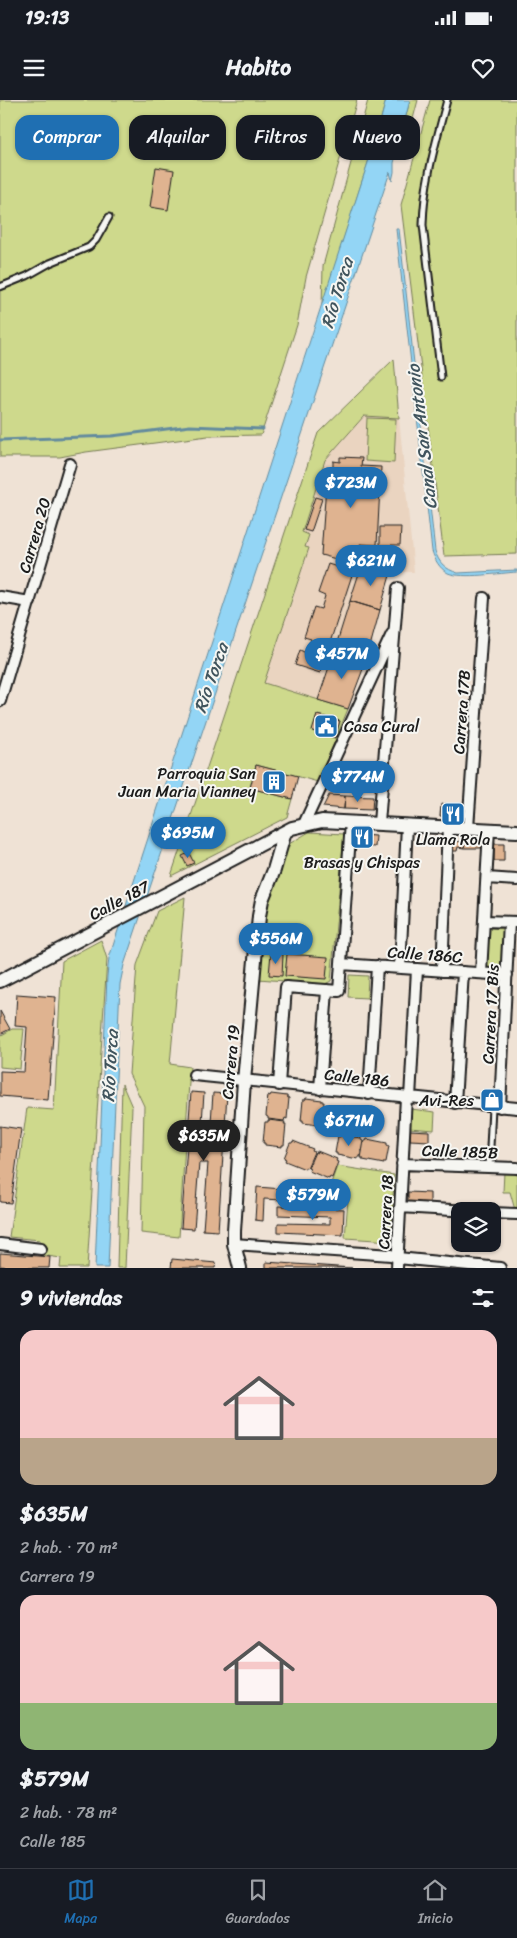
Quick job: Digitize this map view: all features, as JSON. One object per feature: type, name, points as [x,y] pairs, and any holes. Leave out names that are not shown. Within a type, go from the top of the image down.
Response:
[{"type":"street","name":"Carrera 20","points":[[0,701],[70,464]]},
{"type":"street","points":[[379,824],[398,588]]},
{"type":"street","points":[[0,597],[30,602]]},
{"type":"street","name":"Carrera 17B","points":[[468,828],[484,598]]},
{"type":"street","points":[[304,824],[395,628]]},
{"type":"street","name":"Calle 187","points":[[0,981],[155,898],[304,824],[322,821],[517,831]]},
{"type":"street","points":[[279,1084],[286,987],[339,991],[351,822]]},
{"type":"street","points":[[400,968],[407,825]]},
{"type":"street","points":[[442,971],[448,827]]},
{"type":"street","points":[[481,973],[489,830]]},
{"type":"street","name":"Carrera 19","points":[[240,1268],[234,1244],[244,1081],[260,908],[277,862],[285,832]]},
{"type":"street","points":[[261,844],[273,848],[277,862]]},
{"type":"street","points":[[486,878],[517,880]]},
{"type":"street","points":[[484,921],[513,922]]},
{"type":"street","name":"Carrera 17 Bis","points":[[496,1107],[513,922]]},
{"type":"street","name":"Calle 186C","points":[[341,964],[507,975]]},
{"type":"street","points":[[369,1094],[377,966]]},
{"type":"street","name":"Carrera 18","points":[[397,1263],[402,1164],[417,969]]},
{"type":"street","points":[[455,1103],[463,972]]},
{"type":"street","points":[[320,1089],[327,990]]},
{"type":"street","name":"Calle 186","points":[[194,1075],[517,1108]]},
{"type":"street","name":"Calle 185B","points":[[402,1164],[517,1168]]},
{"type":"street","points":[[400,1207],[451,1210]]},
{"type":"street","points":[[501,1213],[517,1214]]},
{"type":"street","points":[[0,1244],[41,1249]]},
{"type":"street","points":[[234,1244],[391,1255],[397,1263],[500,1268]]},
{"type":"lane","points":[[441,377],[423,225],[423,209],[427,177],[447,100]]},
{"type":"lane","points":[[0,287],[89,247],[96,240],[109,217]]},
{"type":"lane","points":[[489,1167],[496,1107]]},
{"type":"shaded area","points":[[364,416],[399,418],[414,572],[391,572],[362,564],[318,700],[264,683],[309,548],[305,547],[301,533],[325,460]]},
{"type":"green space","points":[[0,100],[357,100],[353,115],[335,115],[335,160],[340,160],[306,277],[297,325],[261,435],[208,436],[60,457],[0,457]]},
{"type":"green space","points":[[368,100],[386,100],[382,115],[364,115]]},
{"type":"green space","points":[[410,100],[418,100],[414,115],[406,115]]},
{"type":"green space","points":[[430,100],[517,100],[517,554],[444,556],[401,205],[413,160],[420,160],[420,136]]},
{"type":"green space","points":[[352,160],[369,160],[322,306],[323,266]]},
{"type":"green space","points":[[394,359],[399,418],[364,416],[325,460],[302,532],[309,535],[305,547],[309,548],[264,683],[348,709],[318,782],[256,765],[250,788],[292,799],[287,817],[171,876],[318,433]],"holes":[[[317,715],[340,721],[335,737],[313,731]]]},
{"type":"green space","points":[[367,418],[396,419],[394,463],[365,461]]},
{"type":"green space","points":[[309,832],[344,834],[331,981],[325,984],[258,979],[263,916],[278,877],[285,851],[289,844]]},
{"type":"green space","points":[[185,897],[170,1064],[190,1067],[179,1237],[141,1233],[144,1106],[129,1074],[137,965],[157,911]]},
{"type":"green space","points":[[489,928],[505,929],[502,973],[487,972]]},
{"type":"green space","points":[[101,940],[107,959],[87,1268],[60,1268],[61,1258],[40,1255],[40,1240],[9,1237],[27,1108],[54,1110],[62,961]]},
{"type":"green space","points":[[349,975],[368,976],[367,998],[348,997]]},
{"type":"green space","points":[[12,1029],[24,1029],[20,1069],[0,1067],[0,1036]]},
{"type":"green space","points":[[122,1084],[132,1107],[125,1268],[117,1268]]},
{"type":"green space","points":[[411,1109],[435,1112],[434,1130],[409,1128]]},
{"type":"green space","points":[[337,1166],[394,1175],[391,1241],[345,1238],[348,1199],[328,1192]]},
{"type":"green space","points":[[504,1172],[517,1173],[517,1210],[515,1210],[510,1192],[503,1192]]},
{"type":"water","points":[[386,100],[410,100],[406,115],[382,115]]},
{"type":"water","name":"Río Torca","points":[[369,160],[395,160],[392,181],[390,172],[124,965],[120,984],[108,1268],[95,1268],[109,958]]},
{"type":"water","name":"Canal San Antonio","points":[[396,229],[399,229],[435,551],[443,565],[449,570],[458,573],[517,570],[517,572],[472,576],[454,575],[442,569],[432,551]]},
{"type":"building","points":[[156,167],[174,170],[168,210],[150,207]]},
{"type":"building","points":[[340,457],[362,458],[361,466],[381,467],[377,545],[360,544],[359,565],[321,555],[327,471],[333,471],[333,461],[340,462]]},
{"type":"building","points":[[315,497],[322,499],[311,532],[304,530]]},
{"type":"building","points":[[380,527],[401,527],[400,545],[380,545]]},
{"type":"building","points":[[328,564],[353,572],[320,673],[295,665],[300,650],[306,653],[311,639],[304,637],[314,607],[321,609],[325,596],[318,593]]},
{"type":"building","points":[[362,564],[391,572],[380,610],[350,601]]},
{"type":"building","points":[[350,601],[380,610],[366,661],[334,652]]},
{"type":"building","points":[[334,652],[366,661],[348,709],[318,700]]},
{"type":"building","name":"Casa Cural","points":[[317,715],[340,721],[335,738],[312,731]]},
{"type":"building","name":"Parroquia San Juan Maria Vianney","points":[[256,765],[298,776],[292,799],[250,788]]},
{"type":"building","points":[[329,795],[345,796],[344,809],[323,807]]},
{"type":"building","points":[[345,796],[373,797],[372,810],[344,809]]},
{"type":"building","points":[[441,804],[456,805],[456,816],[440,816]]},
{"type":"building","points":[[359,835],[376,836],[375,847],[358,846]]},
{"type":"building","points":[[451,841],[465,842],[464,848],[458,847],[457,851],[450,851]]},
{"type":"building","points":[[465,842],[485,843],[485,848],[464,848]]},
{"type":"building","points":[[494,844],[504,844],[504,861],[494,861]]},
{"type":"building","points":[[189,853],[194,863],[187,866],[182,856]]},
{"type":"building","points":[[271,953],[283,954],[282,976],[269,975]]},
{"type":"building","points":[[287,954],[328,957],[326,979],[285,976]]},
{"type":"building","points":[[17,994],[56,997],[48,1100],[0,1096],[0,1071],[24,1072],[27,1027],[15,1026]]},
{"type":"building","points":[[0,1011],[10,1029],[0,1034]]},
{"type":"building","points":[[191,1092],[204,1093],[200,1152],[209,1152],[213,1093],[227,1094],[218,1231],[203,1230],[208,1163],[199,1163],[194,1229],[181,1228]]},
{"type":"building","points":[[271,1094],[287,1096],[289,1098],[287,1119],[285,1118],[284,1121],[268,1119],[266,1116],[268,1095],[270,1096]]},
{"type":"building","points":[[306,1098],[322,1100],[324,1102],[322,1123],[319,1125],[303,1123],[301,1121],[303,1100]]},
{"type":"building","points":[[268,1120],[285,1122],[284,1145],[282,1147],[265,1145],[263,1143],[265,1122],[268,1122]]},
{"type":"building","points":[[0,1126],[21,1129],[11,1203],[0,1202]]},
{"type":"building","points":[[410,1130],[429,1131],[429,1141],[410,1140]]},
{"type":"building","points":[[340,1135],[361,1138],[363,1141],[358,1159],[335,1153],[338,1136],[340,1137]]},
{"type":"building","points":[[367,1139],[387,1143],[389,1146],[384,1164],[361,1158],[364,1141]]},
{"type":"building","points":[[293,1141],[313,1149],[312,1151],[314,1152],[305,1169],[285,1161],[286,1159],[284,1158],[290,1143]]},
{"type":"building","points":[[317,1151],[337,1159],[336,1161],[338,1162],[332,1178],[330,1177],[329,1179],[309,1171],[310,1169],[308,1168]]},
{"type":"building","points":[[257,1187],[283,1189],[282,1200],[264,1199],[263,1221],[255,1220]]},
{"type":"building","points":[[408,1192],[430,1193],[430,1204],[408,1203]]},
{"type":"building","points":[[278,1206],[344,1209],[343,1235],[278,1232],[278,1223],[330,1224],[330,1217],[278,1215]]},
{"type":"building","points":[[0,1253],[50,1257],[49,1268],[0,1266]]},
{"type":"building","points":[[172,1259],[216,1263],[215,1268],[171,1268]]},
{"type":"building","points":[[266,1262],[352,1268],[266,1268]]},
{"type":"waterway","points":[[0,440],[112,436],[190,426],[263,429]]},
{"type":"place","name":"Casa Cural","points":[[326,726]]},
{"type":"place","name":"Parroquia San Juan Maria Vianney","points":[[274,782]]},
{"type":"place","name":"Llama Rola","points":[[453,814]]},
{"type":"place","name":"Brasas y Chispas","points":[[362,837]]},
{"type":"place","name":"Avi-Res","points":[[492,1100]]}]
